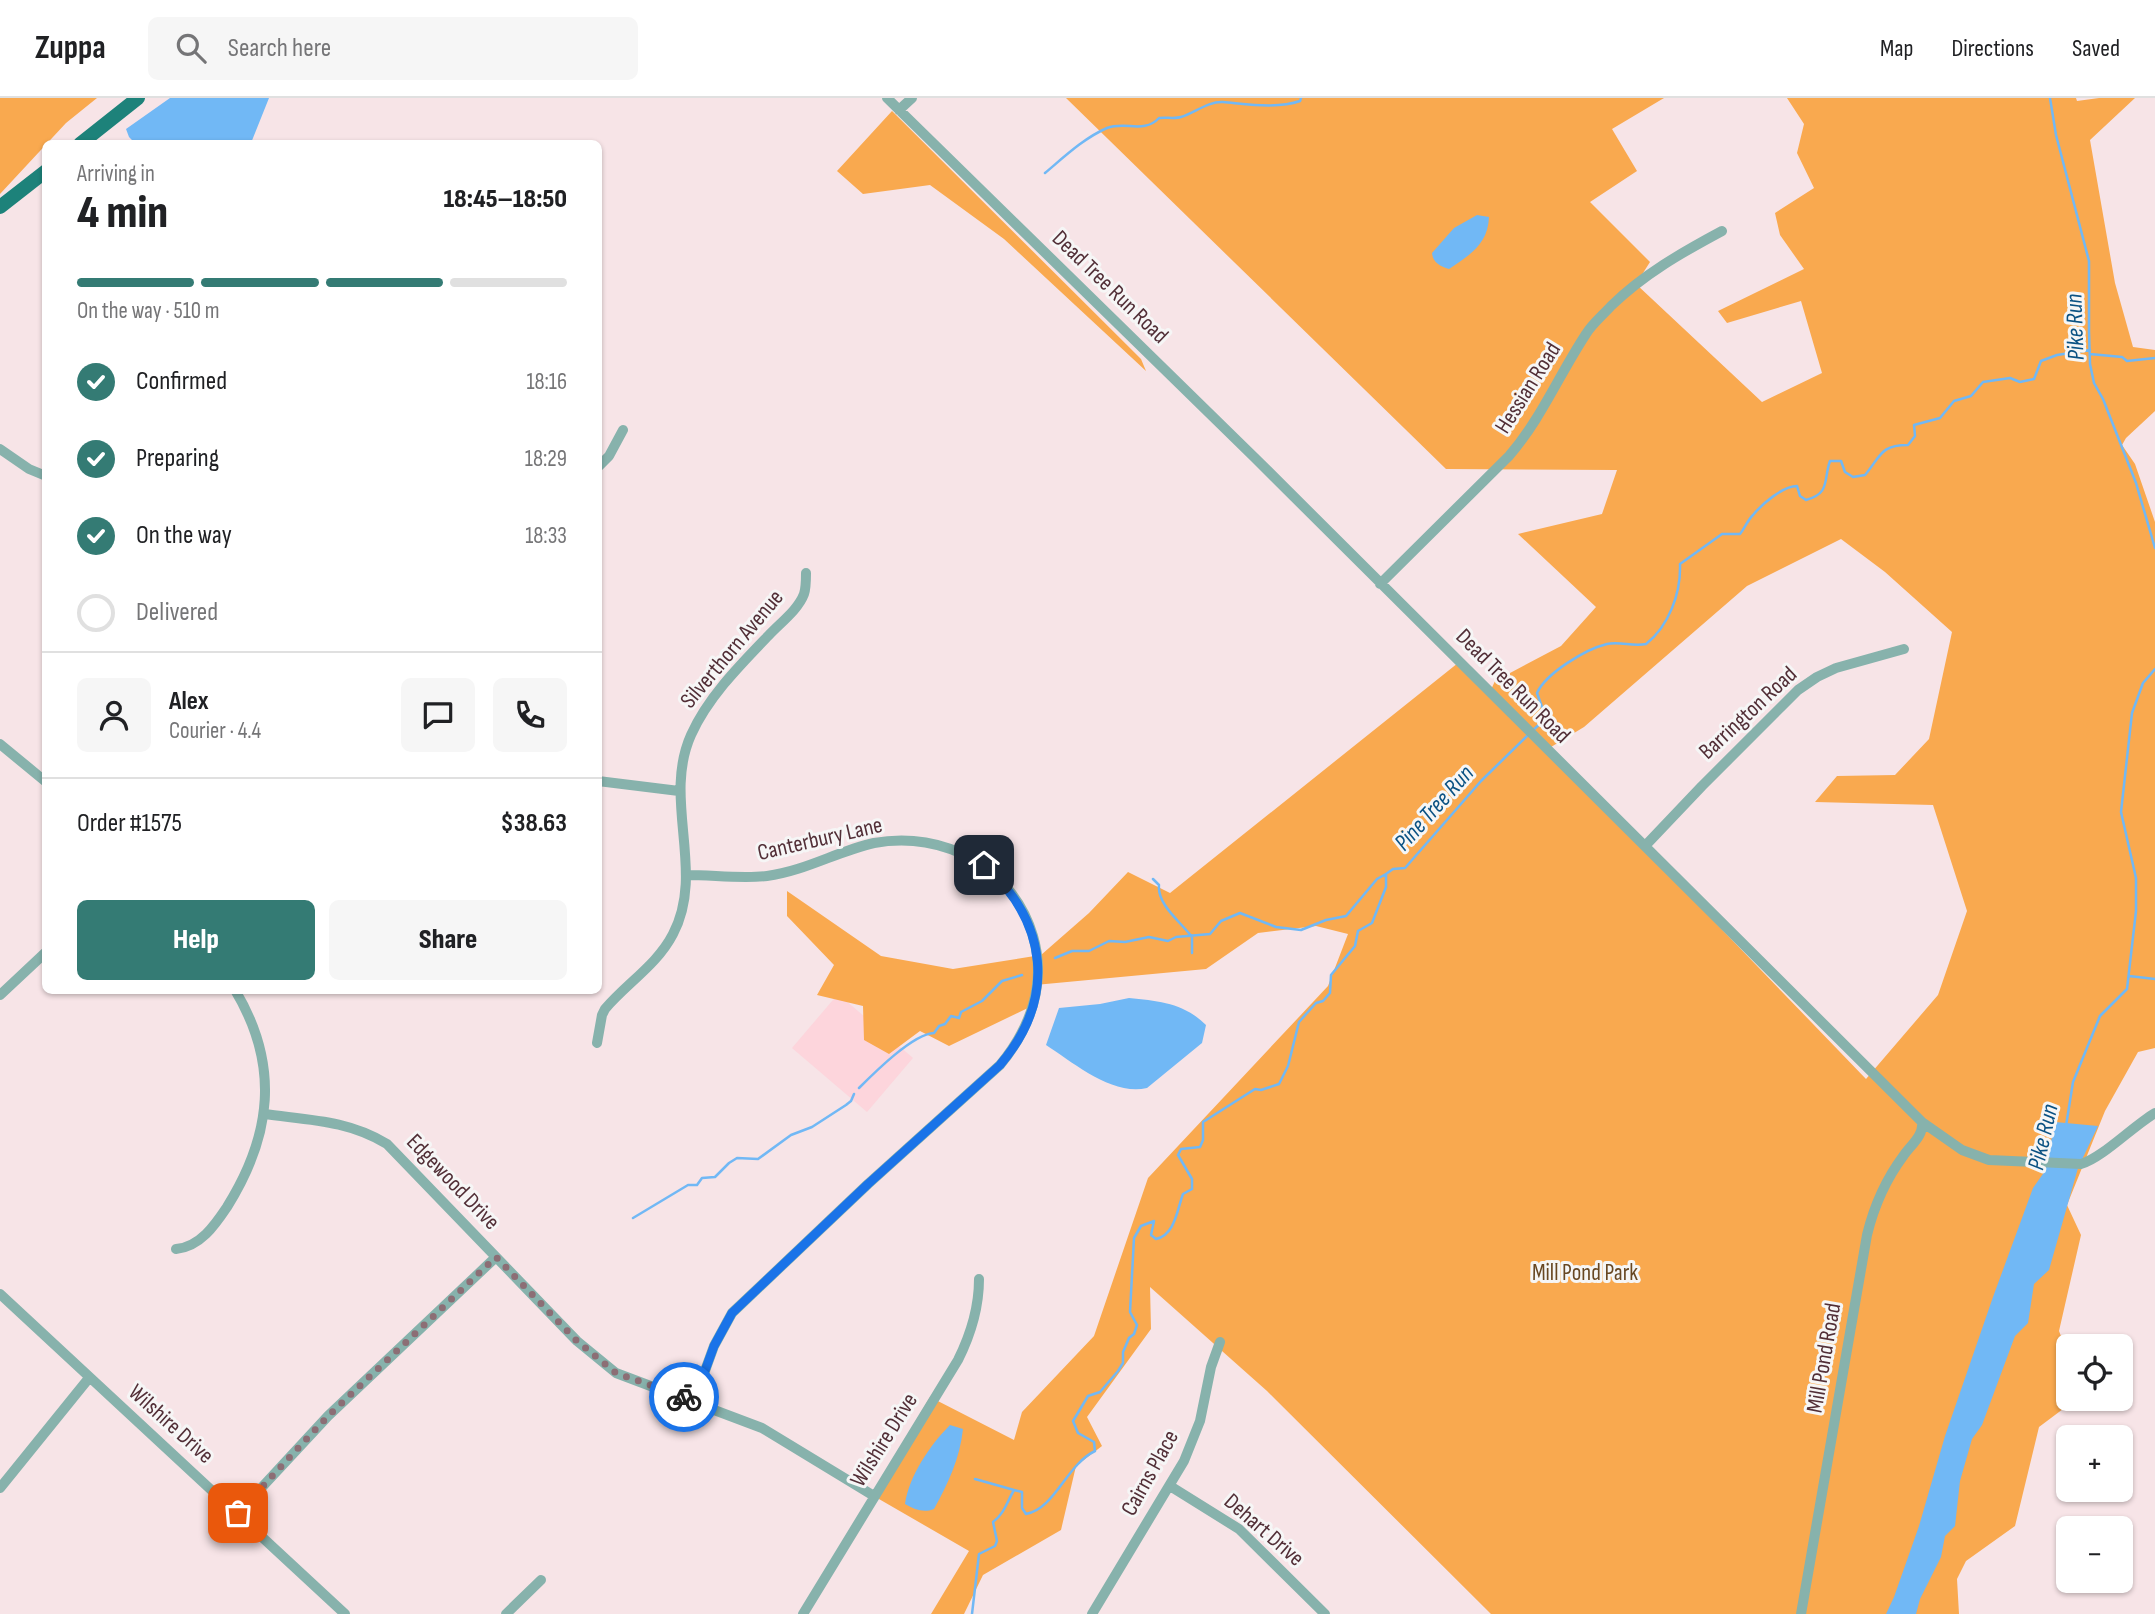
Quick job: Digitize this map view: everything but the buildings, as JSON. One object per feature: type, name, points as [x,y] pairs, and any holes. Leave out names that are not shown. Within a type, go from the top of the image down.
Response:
[{"type":"main road","points":[[97,137],[138,98]]},
{"type":"main road","points":[[0,207],[42,174]]},
{"type":"street","name":"Dead Tree Run Road","points":[[887,98],[1244,447],[1922,1122],[1956,1146],[1980,1158],[1999,1162],[2081,1164],[2094,1159],[2155,1114]]},
{"type":"street","points":[[899,110],[912,98]]},
{"type":"street","name":"Hessian Road","points":[[1380,584],[1525,437],[1587,331],[1601,316],[1630,287],[1672,258],[1722,232]]},
{"type":"street","points":[[602,463],[609,456],[623,430]]},
{"type":"street","points":[[0,449],[29,469],[42,474]]},
{"type":"street","name":"Silverthorn Avenue","points":[[597,1043],[605,1009],[658,957],[674,932],[684,903],[687,875],[679,791],[681,766],[689,738],[697,723],[745,660],[799,603],[806,589],[806,573]]},
{"type":"street","name":"Barrington Road","points":[[1645,846],[1798,690],[1836,668],[1904,649]]},
{"type":"street","points":[[0,744],[42,779]]},
{"type":"street","points":[[602,781],[679,791]]},
{"type":"street","name":"Canterbury Lane","points":[[687,875],[766,876],[793,871],[874,844],[918,842],[942,846],[956,850],[984,865],[1006,885],[1030,927],[1037,959],[1033,1007],[1028,1023],[1013,1049],[1000,1065],[868,1184],[732,1313],[714,1346],[694,1401]]},
{"type":"street","points":[[0,995],[42,956]]},
{"type":"street","points":[[176,1249],[192,1246],[219,1220],[246,1177],[255,1152],[264,1114],[265,1082],[259,1041],[238,994]]},
{"type":"street","name":"Edgewood Drive","points":[[264,1114],[334,1122],[368,1132],[387,1144],[577,1341],[606,1367],[762,1428],[874,1496]]},
{"type":"street","name":"Mill Pond Road","points":[[1801,1614],[1867,1235],[1884,1187],[1897,1164],[1922,1132],[1922,1122]]},
{"type":"street","points":[[238,1513],[328,1416],[496,1257]]},
{"type":"street","name":"Wilshire Drive","points":[[803,1614],[958,1360],[970,1337],[979,1302],[979,1279]]},
{"type":"street","name":"Wilshire Drive","points":[[0,1294],[345,1614]]},
{"type":"street","name":"Cairns Place","points":[[1092,1614],[1184,1461],[1195,1435],[1211,1367],[1220,1342]]},
{"type":"street","points":[[0,1488],[89,1377]]},
{"type":"street","name":"Dehart Drive","points":[[1170,1486],[1239,1529],[1325,1614]]},
{"type":"street","points":[[506,1614],[541,1580]]},
{"type":"shaded area","points":[[838,994],[913,1058],[867,1112],[792,1048]]},
{"type":"green space","points":[[0,98],[97,98],[50,140],[42,140],[42,149],[0,194]]},
{"type":"green space","name":"Mill Pond Park","points":[[1066,98],[1664,98],[1612,129],[1637,171],[1590,202],[1650,262],[1636,284],[1762,402],[1822,373],[1801,301],[1727,323],[1718,311],[1804,269],[1780,235],[1775,213],[1814,188],[1797,153],[1804,124],[1787,98],[2076,98],[2077,101],[2135,98],[2090,140],[2115,283],[2133,347],[2155,350],[2155,411],[2122,445],[2135,464],[2155,522],[2155,1048],[2138,1052],[2105,1111],[2067,1205],[2081,1235],[2060,1334],[2056,1334],[2056,1411],[2060,1411],[2039,1427],[2015,1526],[1966,1561],[1957,1579],[1959,1614],[1491,1614],[1267,1391],[1150,1287],[1151,1329],[1087,1417],[1102,1446],[1076,1466],[1061,1530],[983,1575],[964,1614],[931,1614],[969,1551],[872,1495],[930,1397],[1014,1440],[1022,1412],[1094,1336],[1148,1178],[1328,986],[1348,934],[1316,926],[1258,933],[1206,969],[1035,985],[1032,1006],[949,1046],[920,1031],[889,1054],[864,1040],[863,1006],[817,995],[834,965],[787,916],[787,891],[881,956],[953,969],[1041,955],[1089,913],[1128,872],[1170,893],[1458,663],[1489,694],[1495,681],[1561,646],[1596,607],[1518,534],[1602,514],[1617,470],[1446,469]],"holes":[[[1841,539],[1885,572],[1952,632],[1929,739],[1895,775],[1837,776],[1815,802],[1933,805],[1967,911],[1938,995],[1866,1079],[1603,806],[1551,747],[1584,727],[1747,586]]]},
{"type":"green space","points":[[892,111],[1141,359],[1146,371],[1004,239],[930,185],[863,194],[837,171]]},
{"type":"water","points":[[170,98],[269,98],[252,140],[132,140],[126,129]]},
{"type":"water","points":[[1477,215],[1489,217],[1481,242],[1449,269],[1438,264],[1432,253],[1454,228]]},
{"type":"water","points":[[1129,998],[1161,1002],[1180,1008],[1206,1025],[1202,1043],[1147,1088],[1134,1089],[1107,1083],[1046,1045],[1059,1008]]},
{"type":"water","points":[[2055,1122],[2098,1126],[2078,1168],[2049,1270],[2034,1284],[2028,1323],[2015,1336],[1982,1425],[1972,1439],[1960,1481],[1955,1526],[1945,1536],[1941,1557],[1920,1599],[1916,1614],[1886,1614],[1919,1526],[1945,1436],[1993,1297],[2033,1188],[2045,1171]]},
{"type":"water","points":[[950,1425],[963,1429],[949,1480],[934,1509],[923,1511],[912,1508],[905,1504],[916,1472],[928,1451]]},
{"type":"waterway","points":[[1045,173],[1082,142],[1107,128],[1147,125],[1159,118],[1181,117],[1218,102],[1272,105],[1300,101],[1301,98]]},
{"type":"waterway","name":"Pike Run","points":[[2050,98],[2056,135],[2089,261],[2090,364],[2094,383],[2103,399],[2136,483],[2155,548]]},
{"type":"waterway","name":"Pine Tree Run","points":[[1532,731],[1542,722],[1543,710],[1537,693],[1549,678],[1578,656],[1598,647],[1612,643],[1646,644],[1661,628],[1672,608],[1680,564],[1722,534],[1740,534],[1751,517],[1773,496],[1797,486],[1800,496],[1806,500],[1819,494],[1825,485],[1830,461],[1841,461],[1845,472],[1853,477],[1865,475],[1886,449],[1908,445],[1915,436],[1914,425],[1940,418],[1954,401],[1971,396],[1983,382],[2010,378],[2020,382],[2034,379],[2041,361],[2057,355],[2090,350]]},
{"type":"waterway","points":[[2090,354],[2122,357],[2127,361],[2155,358]]},
{"type":"waterway","name":"Pike Run","points":[[2066,1126],[2073,1082],[2100,1016],[2127,989],[2136,911],[2136,878],[2121,812],[2132,713],[2143,683],[2155,669]]},
{"type":"waterway","name":"Pine Tree Run","points":[[972,1614],[979,1554],[995,1546],[997,1541],[993,1522],[1003,1512],[1014,1490],[1022,1492],[1022,1508],[1026,1514],[1036,1510],[1045,1504],[1076,1466],[1095,1451],[1094,1442],[1078,1433],[1073,1421],[1088,1396],[1100,1392],[1123,1363],[1123,1352],[1137,1325],[1130,1312],[1134,1238],[1141,1226],[1154,1221],[1151,1235],[1156,1239],[1167,1233],[1183,1194],[1192,1189],[1192,1179],[1178,1155],[1181,1149],[1200,1147],[1203,1140],[1203,1122],[1255,1089],[1261,1090],[1279,1084],[1288,1066],[1299,1022],[1316,1003],[1323,1001],[1330,993],[1331,975],[1355,946],[1358,931],[1372,923],[1386,887],[1386,874],[1393,869],[1405,868],[1481,781],[1527,736]]},
{"type":"waterway","points":[[1055,958],[1072,951],[1089,951],[1109,941],[1125,942],[1149,937],[1168,941],[1176,937],[1210,934],[1221,921],[1240,913],[1276,927],[1301,930],[1326,920],[1346,916],[1377,879],[1386,874]]},
{"type":"waterway","points":[[1153,879],[1159,885],[1159,892],[1166,906],[1192,937],[1192,953]]},
{"type":"waterway","points":[[859,1088],[905,1047],[925,1035],[934,1033],[951,1016],[959,1018],[961,1012],[982,1001],[1002,981],[1022,975]]},
{"type":"waterway","points":[[2129,976],[2155,979]]},
{"type":"waterway","points":[[633,1218],[688,1185],[697,1185],[702,1178],[715,1177],[737,1158],[758,1159],[791,1135],[812,1127],[846,1105],[854,1094]]},
{"type":"waterway","points":[[975,1479],[1014,1490]]},
{"type":"way so far","points":[[238,1513],[328,1416],[496,1257],[577,1341],[606,1367],[684,1397]]},
{"type":"route","points":[[684,1397],[694,1401],[714,1346],[732,1313],[868,1184],[1000,1065],[1028,1023],[1037,980],[1035,943],[1030,927],[1013,895],[984,865]]}]
